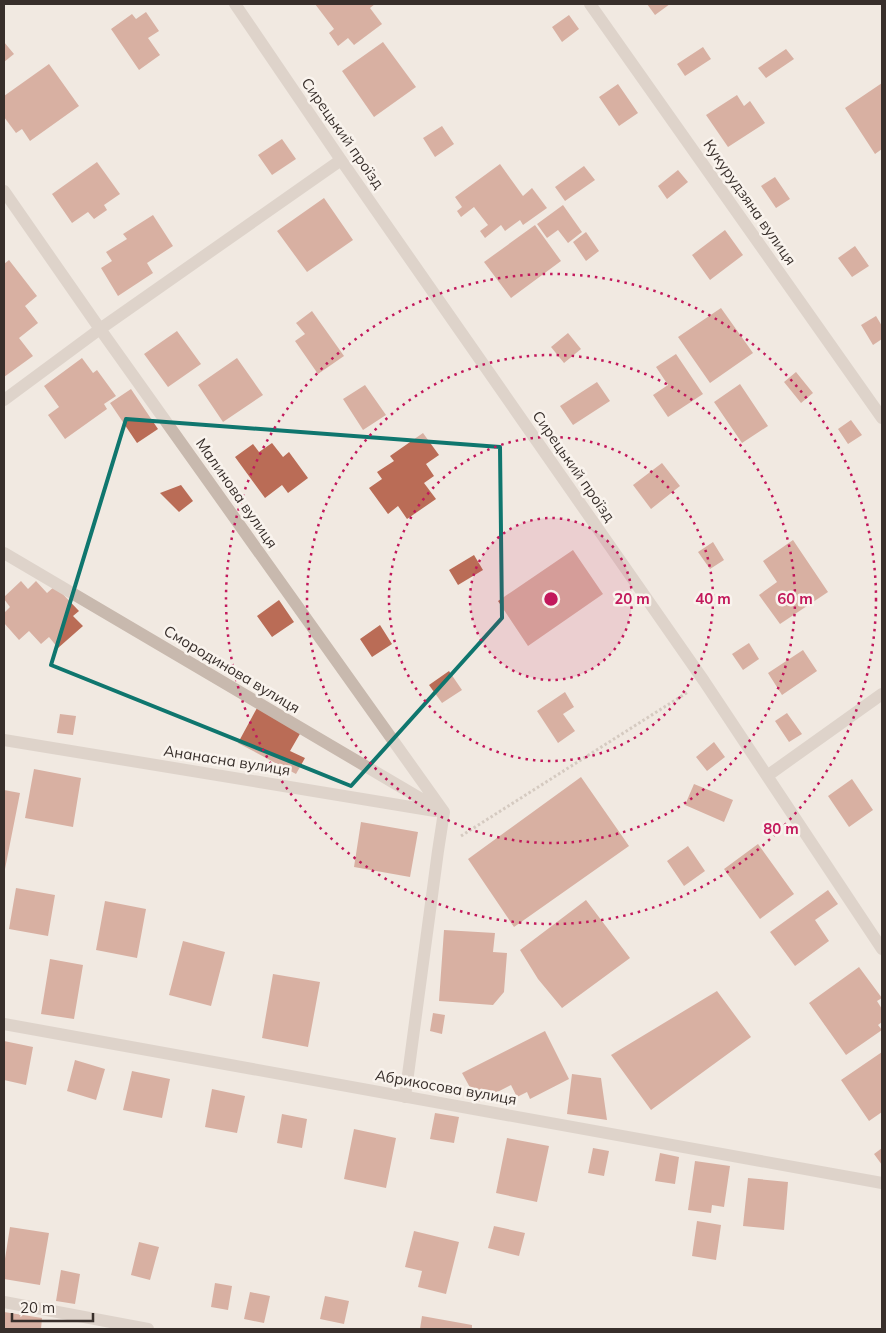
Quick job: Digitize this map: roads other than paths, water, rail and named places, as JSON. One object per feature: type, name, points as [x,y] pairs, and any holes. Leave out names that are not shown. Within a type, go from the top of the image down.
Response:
[{"type":"street","name":"Сирецький проїзд","points":[[235,4],[704,681],[882,949]]},
{"type":"street","name":"Кукурудзяна вулиця","points":[[590,4],[882,418]]},
{"type":"street","points":[[4,400],[100,329],[342,160]]},
{"type":"street","name":"Малинова вулиця","points":[[4,191],[444,812]]},
{"type":"street","name":"Смородинова вулиця","points":[[4,553],[444,812]]},
{"type":"street","points":[[767,776],[882,694]]},
{"type":"street","name":"Ананасна вулиця","points":[[4,740],[444,812]]},
{"type":"street","points":[[405,1097],[444,812]]},
{"type":"street","name":"Абрикосова вулиця","points":[[4,1024],[882,1183]]},
{"type":"street","points":[[4,1302],[148,1329]]}]
